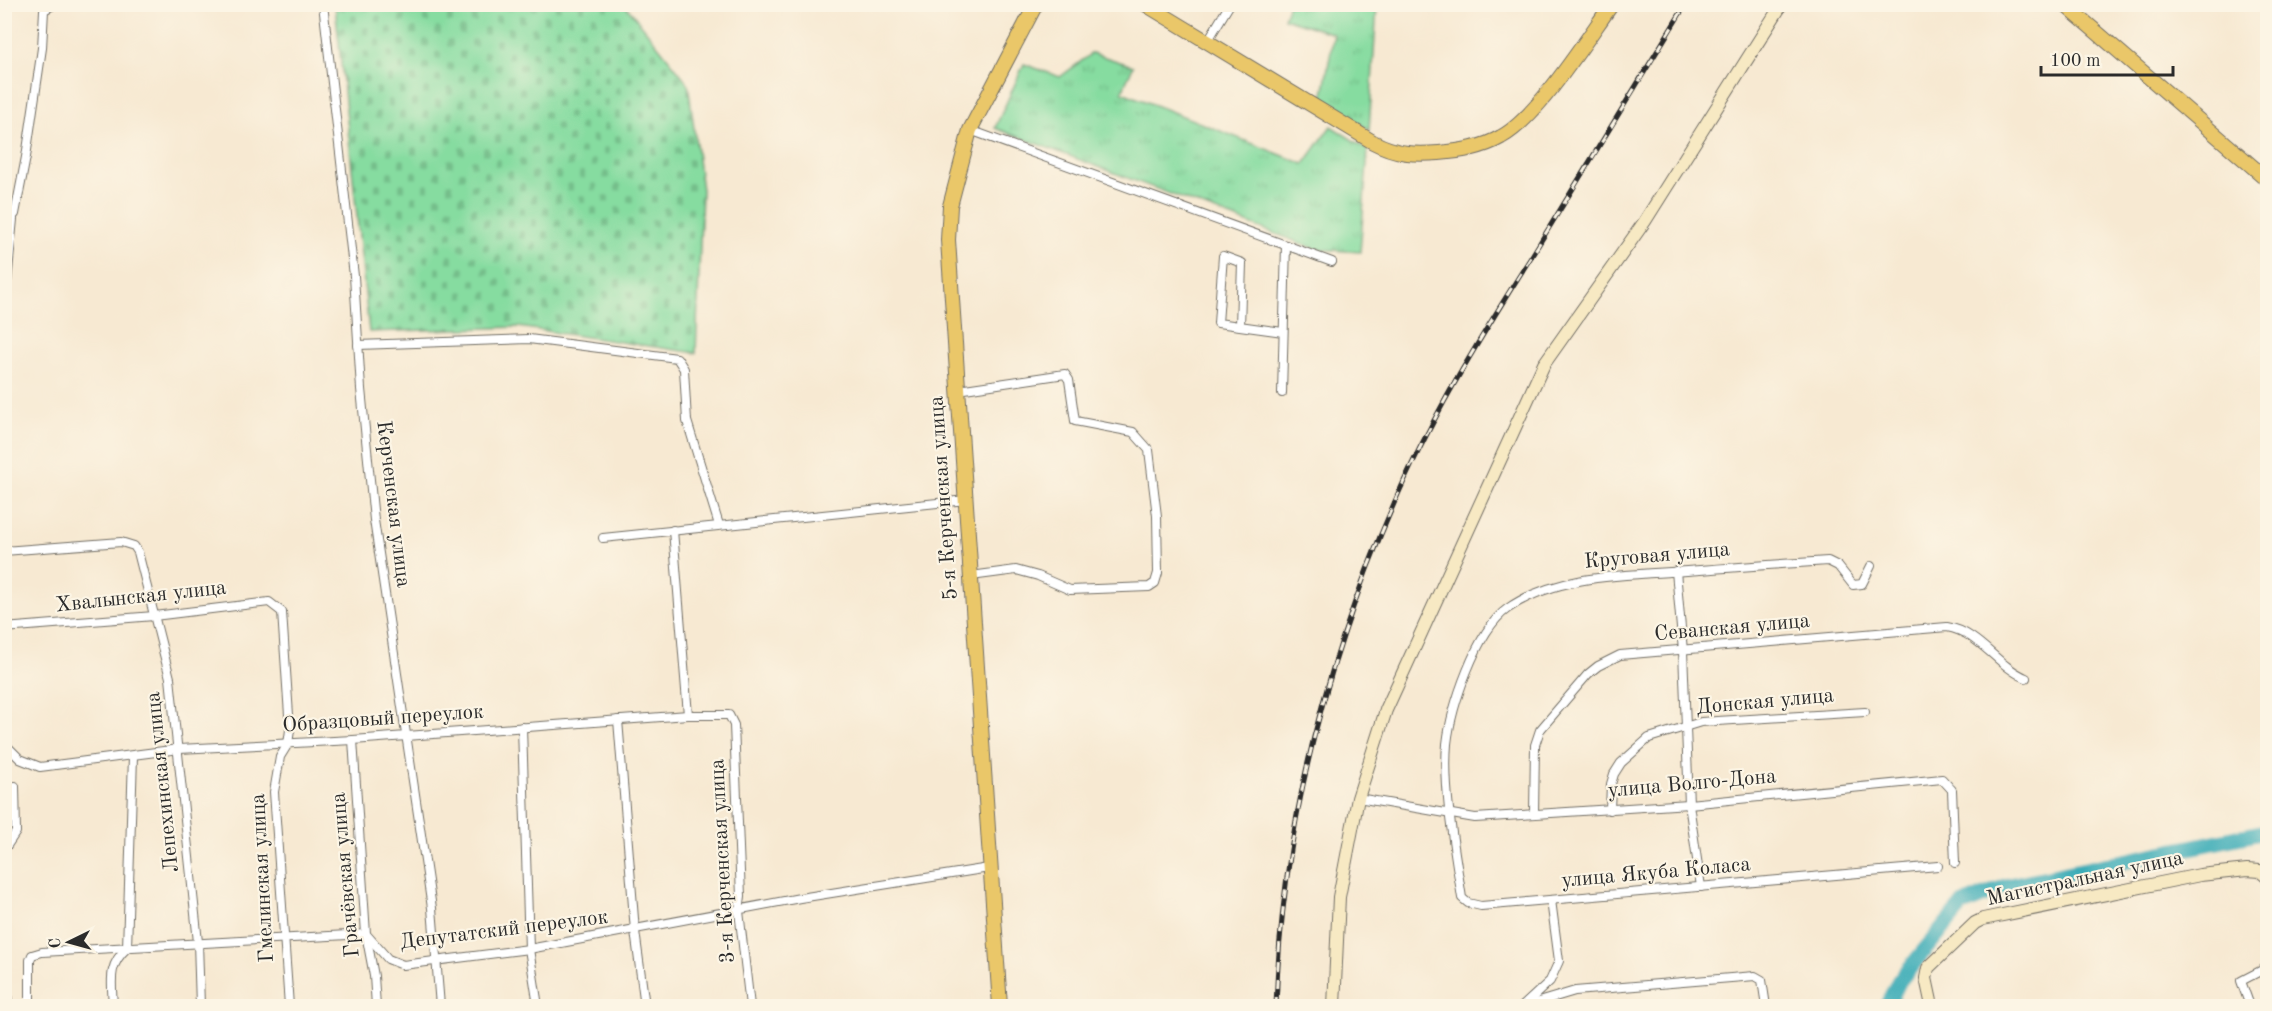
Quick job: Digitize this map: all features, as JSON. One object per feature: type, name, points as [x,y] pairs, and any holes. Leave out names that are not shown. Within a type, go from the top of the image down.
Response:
[{"type":"main road","name":"5-я Керченская улица","points":[[1000,1006],[948,240],[950,206],[970,130],[1036,4]]},
{"type":"main road","points":[[1144,4],[1163,9],[1208,42],[1373,142],[1391,151],[1405,154],[1472,148],[1500,138],[1515,129],[1562,73],[1612,4]]},
{"type":"main road","points":[[2064,4],[2268,180]]},
{"type":"street","points":[[4,314],[13,218],[28,146],[42,7],[55,4]]},
{"type":"street","name":"Керченская улица","points":[[323,4],[354,276],[374,520],[432,908],[434,960],[440,1006]]},
{"type":"street","points":[[1208,42],[1230,4]]},
{"type":"street","points":[[1334,1006],[1339,897],[1358,798],[1386,710],[1544,364],[1645,221],[1782,4]]},
{"type":"street","points":[[970,130],[1332,262]]},
{"type":"street","points":[[4,227],[13,218]]},
{"type":"street","points":[[1282,393],[1286,245]]},
{"type":"street","points":[[1240,326],[1242,263],[1223,256],[1218,323],[1283,332]]},
{"type":"street","points":[[358,345],[529,339],[677,358],[684,369],[687,421],[719,525]]},
{"type":"street","points":[[958,390],[1065,374],[1070,380],[1075,421],[1133,432],[1143,441],[1151,458],[1157,516],[1158,573],[1155,583],[1149,587],[1078,591],[1062,588],[1038,576],[1016,570],[971,576]]},
{"type":"street","points":[[603,538],[966,500]]},
{"type":"street","points":[[673,530],[687,715]]},
{"type":"street","name":"Лепехинская улица","points":[[4,551],[121,542],[134,546],[140,558],[170,678],[198,942],[201,1006]]},
{"type":"street","name":"Круговая улица","points":[[1450,816],[1447,744],[1462,686],[1478,645],[1494,621],[1507,609],[1555,587],[1578,580],[1827,561],[1838,566],[1854,585],[1862,584],[1871,566]]},
{"type":"street","points":[[1676,572],[1683,651],[1689,804],[1701,887]]},
{"type":"street","name":"Хвалынская улица","points":[[4,628],[154,616],[269,602],[279,608]]},
{"type":"street","name":"Гмелинская улица","points":[[279,608],[284,618],[290,730],[288,744],[280,757],[274,792],[289,1006]]},
{"type":"street","name":"Севанская улица","points":[[1534,814],[1535,739],[1540,730],[1588,674],[1620,655],[1947,627],[1959,629],[2014,674],[2026,678]]},
{"type":"street","name":"Донская улица","points":[[1610,810],[1611,784],[1622,763],[1648,738],[1685,729],[1701,722],[1865,712]]},
{"type":"street","name":"Образцовый переулок","points":[[4,743],[20,759],[40,767],[179,749],[353,740],[687,715],[729,715]]},
{"type":"street","name":"3-я Керченская улица","points":[[729,715],[734,725],[741,896],[739,911],[750,1006]]},
{"type":"street","points":[[618,720],[635,931],[645,1006]]},
{"type":"street","points":[[522,727],[529,950],[538,1006]]},
{"type":"street","name":"Грачёвская улица","points":[[353,740],[366,933],[374,976],[376,1006]]},
{"type":"street","points":[[113,1006],[112,968],[115,959],[127,948],[133,756]]},
{"type":"street","name":"улица Волго-Дона","points":[[1358,798],[1424,808],[1450,816],[1475,818],[1689,804],[1942,779],[1952,790],[1955,863]]},
{"type":"street","points":[[4,850],[16,832],[15,786]]},
{"type":"street","name":"улица Якуба Коласа","points":[[1450,816],[1462,898],[1468,903],[1481,906],[1938,866]]},
{"type":"street","name":"Депутатский переулок","points":[[366,933],[388,959],[396,964],[529,950],[800,898],[989,868]]},
{"type":"street","name":"Магистральная улица","points":[[1932,1006],[1926,978],[1928,968],[1979,921],[2200,875],[2247,870],[2260,871],[2268,878]]},
{"type":"street","points":[[1524,1006],[1550,981],[1559,961],[1551,900]]},
{"type":"street","points":[[30,1006],[29,966],[32,955],[42,951],[366,933]]},
{"type":"street","points":[[4,941],[8,1006]]},
{"type":"street","points":[[2250,1006],[2241,981],[2268,967]]},
{"type":"street","points":[[1524,1006],[1575,991],[1758,977],[1762,980],[1767,1006]]},
{"type":"street","points":[[1455,1006],[1485,1006]]},
{"type":"green space","points":[[618,4],[628,8],[688,83],[702,190],[696,353],[518,327],[369,332],[335,5]]},
{"type":"green space","points":[[1289,4],[1377,5],[1369,130],[1322,100],[1334,34],[1284,18]]},
{"type":"green space","points":[[1092,53],[1133,66],[1122,92],[1304,164],[1331,126],[1368,150],[1360,252],[1316,249],[995,128],[1024,64],[1060,77]]},
{"type":"waterway","points":[[1887,1006],[1899,981],[1962,905],[2007,886],[2268,831]]},
{"type":"railway","points":[[1276,1006],[1280,939],[1288,873],[1313,742],[1330,678],[1374,552],[1414,459],[1462,369],[1686,4]]}]
